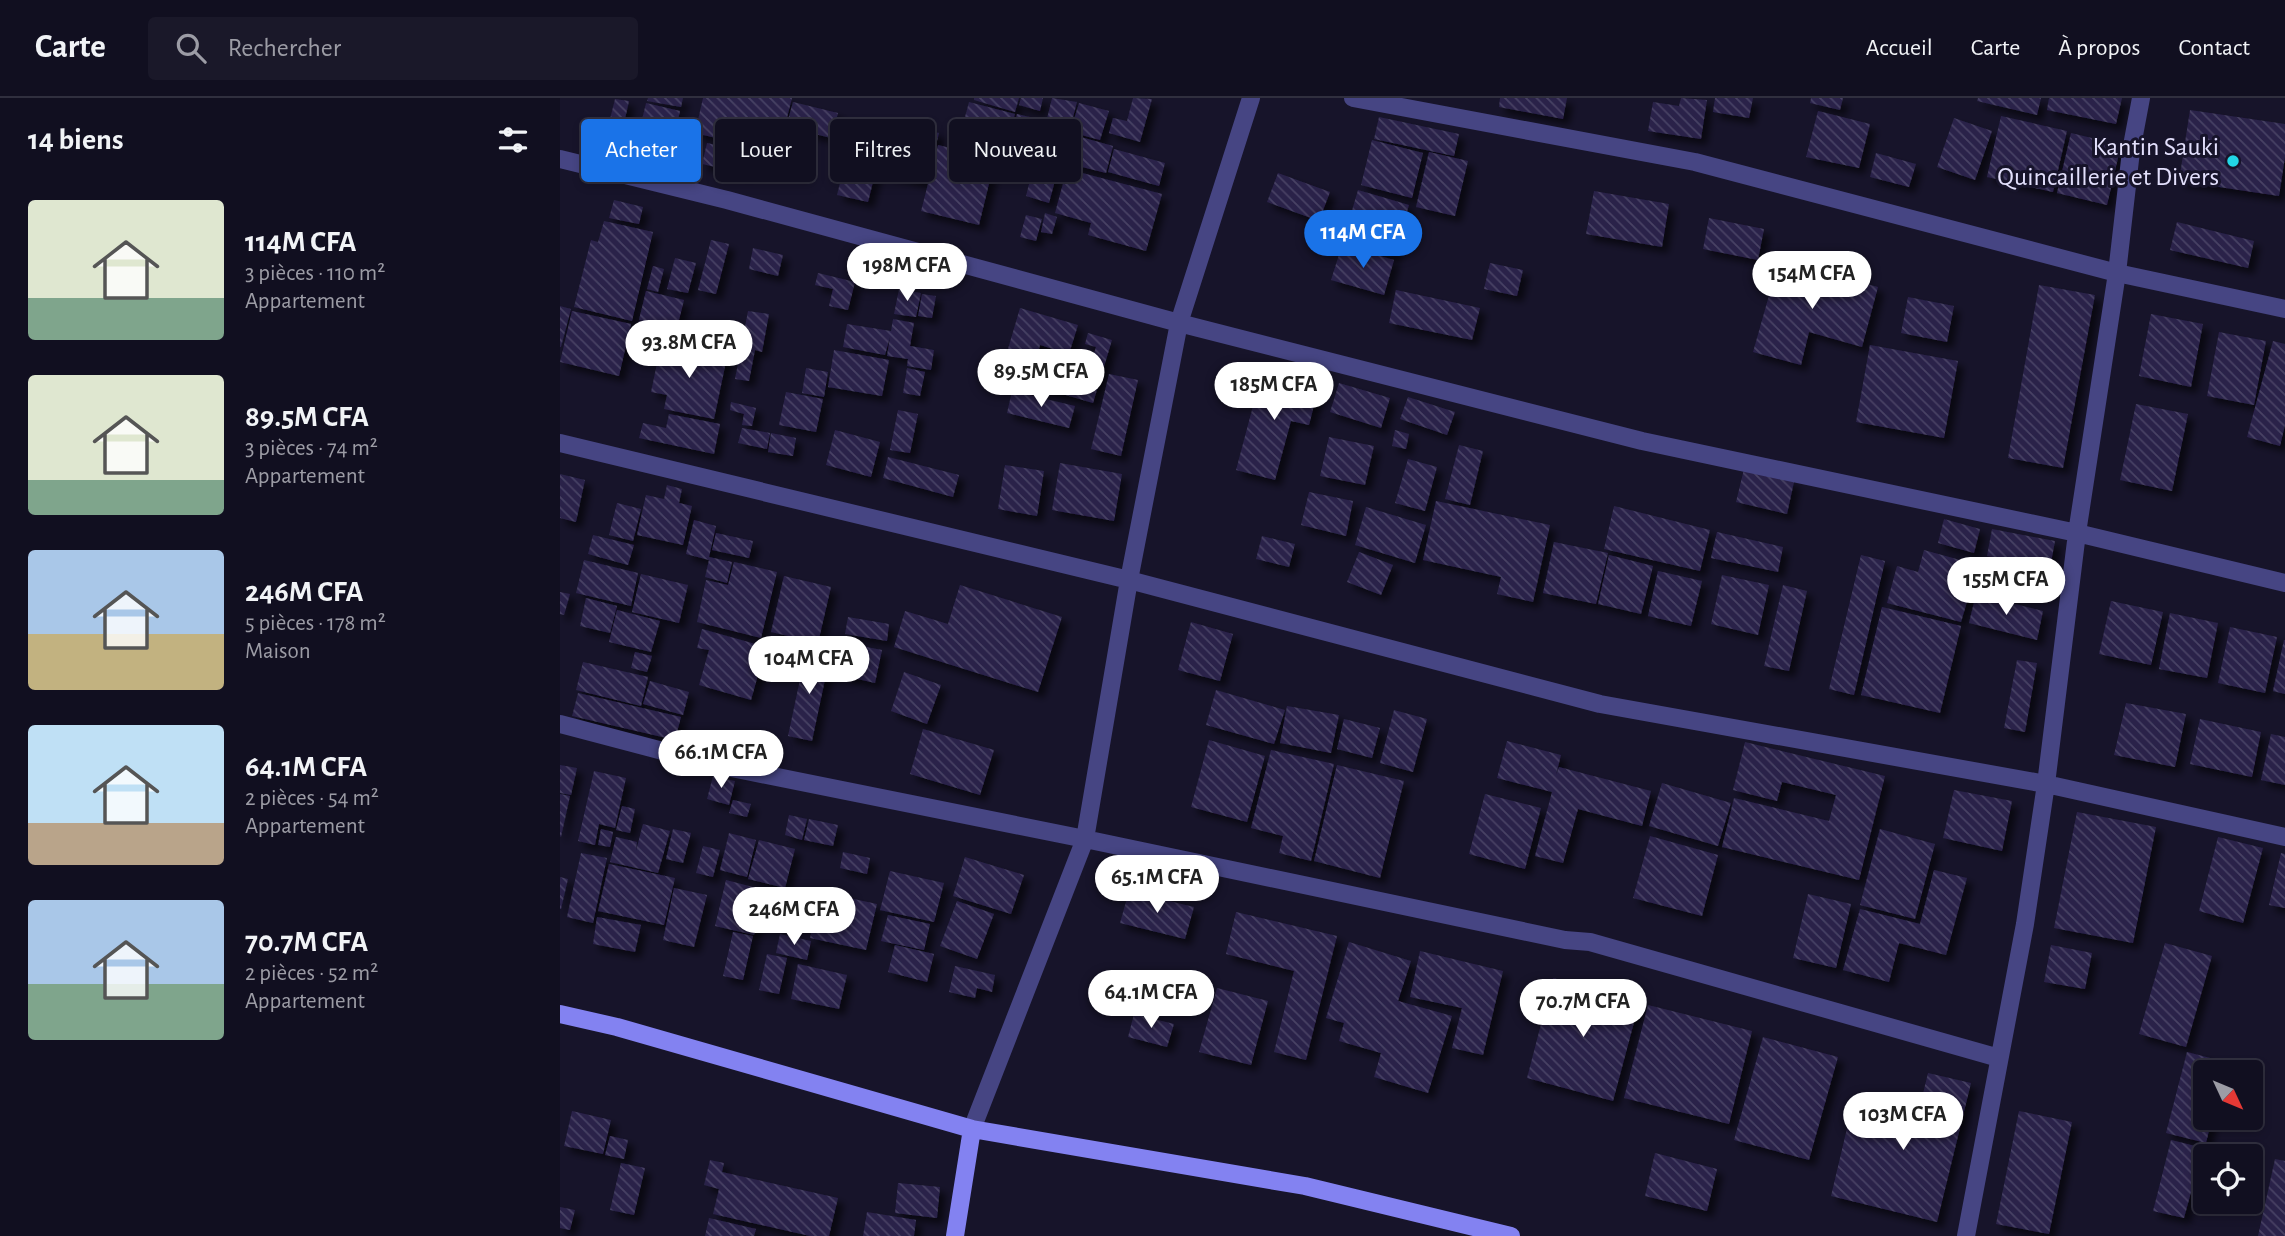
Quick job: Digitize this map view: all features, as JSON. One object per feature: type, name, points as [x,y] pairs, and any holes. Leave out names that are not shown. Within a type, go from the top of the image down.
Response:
[{"type":"street","points":[[955,1236],[972,1129],[1085,839],[1129,580],[1179,323],[1251,98]]},
{"type":"street","points":[[1353,98],[1695,162],[2118,273],[2285,309]]},
{"type":"street","points":[[1966,1236],[2025,924],[2046,784],[2077,533],[2118,273],[2131,151],[2141,98]]},
{"type":"street","points":[[560,159],[727,200],[1179,323],[1642,441],[2077,533],[2285,583]]},
{"type":"street","points":[[560,443],[1129,580],[1600,704],[2046,784],[2285,837]]},
{"type":"street","points":[[560,723],[712,764],[1564,940],[1590,942],[1999,1058]]},
{"type":"street","points":[[560,1014],[617,1027],[972,1129],[1305,1186],[1511,1236]]},
{"type":"building","points":[[648,98],[683,98],[681,107],[647,101]]},
{"type":"building","points":[[703,98],[792,98],[787,119],[715,119],[715,138],[701,134],[701,119],[698,119]]},
{"type":"building","points":[[974,98],[1019,98],[1015,112]]},
{"type":"building","points":[[1021,98],[1043,98],[1040,111],[1019,105]]},
{"type":"building","points":[[1052,98],[1077,102],[1073,119],[1047,119]]},
{"type":"building","points":[[1133,98],[1152,99],[1140,142],[1109,133],[1113,118],[1127,121]]},
{"type":"building","points":[[1500,98],[1567,98],[1563,119],[1499,107]]},
{"type":"building","points":[[1681,98],[1707,100],[1701,139],[1648,131],[1653,102],[1679,106]]},
{"type":"building","points":[[1715,98],[1753,98],[1749,118],[1713,112]]},
{"type":"building","points":[[1811,98],[1843,98],[1840,110],[1810,103]]},
{"type":"building","points":[[1978,98],[2041,98],[2037,115],[1977,101]]},
{"type":"building","points":[[2049,98],[2122,98],[2116,124],[2047,110]]},
{"type":"building","points":[[615,99],[629,101],[625,119],[610,119]]},
{"type":"building","points":[[793,102],[838,113],[836,119],[830,119],[830,138],[816,134],[816,119],[788,119]]},
{"type":"building","points":[[969,102],[1015,114],[1014,119],[964,119]]},
{"type":"building","points":[[646,103],[680,111],[678,119],[642,119]]},
{"type":"building","points":[[1079,103],[1109,111],[1100,140],[1081,135],[1081,119],[1074,119]]},
{"type":"building","points":[[2190,110],[2285,124],[2285,157],[2279,196],[2179,181]]},
{"type":"building","points":[[1818,111],[1870,124],[1859,168],[1806,157]]},
{"type":"building","points":[[1017,114],[1038,119],[1016,119]]},
{"type":"building","points":[[2001,116],[2067,131],[2053,192],[1987,177]]},
{"type":"building","points":[[1379,117],[1459,134],[1454,156],[1374,139]]},
{"type":"building","points":[[1954,118],[1992,131],[1975,180],[1937,167]]},
{"type":"building","points":[[935,132],[939,133],[935,148]]},
{"type":"building","points":[[2071,133],[2121,145],[2107,205],[2057,193]]},
{"type":"building","points":[[1081,137],[1113,146],[1106,173],[1081,167]]},
{"type":"building","points":[[1372,140],[1423,153],[1412,198],[1361,185]]},
{"type":"building","points":[[707,143],[715,145],[715,167],[702,164]]},
{"type":"building","points":[[938,145],[949,148],[949,182],[989,182],[979,225],[921,211],[928,182],[935,182]]},
{"type":"building","points":[[1114,149],[1165,163],[1159,186],[1108,172]]},
{"type":"building","points":[[1429,152],[1468,161],[1455,216],[1416,207]]},
{"type":"building","points":[[1876,153],[1916,164],[1909,187],[1870,177]]},
{"type":"building","points":[[1081,173],[1162,194],[1146,251],[1088,235],[1091,223],[1055,213],[1063,182],[1081,182]]},
{"type":"building","points":[[1278,173],[1330,192],[1319,221],[1267,202]]},
{"type":"building","points":[[840,182],[873,182],[868,202],[837,195]]},
{"type":"building","points":[[1030,182],[1055,182],[1049,203],[1026,196]]},
{"type":"building","points":[[1358,190],[1409,205],[1394,256],[1343,241]]},
{"type":"building","points":[[1594,191],[1669,204],[1662,247],[1586,234]]},
{"type":"building","points":[[614,200],[643,207],[639,224],[609,218]]},
{"type":"building","points":[[1045,213],[1057,217],[1052,234],[1041,232]]},
{"type":"building","points":[[1026,215],[1042,219],[1036,241],[1020,237]]},
{"type":"building","points":[[1709,218],[1764,229],[1758,260],[1703,249]]},
{"type":"building","points":[[604,221],[653,232],[632,321],[574,307],[591,240],[598,242]]},
{"type":"building","points":[[2177,222],[2254,241],[2248,268],[2170,250]]},
{"type":"building","points":[[711,240],[729,244],[716,294],[698,290]]},
{"type":"building","points":[[1342,245],[1394,260],[1384,295],[1331,280]]},
{"type":"building","points":[[753,248],[783,255],[778,276],[749,269]]},
{"type":"building","points":[[675,258],[696,263],[688,293],[667,289]]},
{"type":"building","points":[[1779,260],[1878,287],[1862,347],[1809,332],[1801,365],[1753,352]]},
{"type":"building","points":[[1490,263],[1523,270],[1517,296],[1484,289]]},
{"type":"building","points":[[653,266],[664,269],[658,292],[647,289]]},
{"type":"building","points":[[818,273],[855,282],[848,310],[829,306],[833,289],[815,285]]},
{"type":"building","points":[[2039,285],[2095,295],[2063,468],[2008,458]]},
{"type":"building","points":[[899,289],[921,293],[916,317],[894,314]]},
{"type":"building","points":[[1396,290],[1480,308],[1472,340],[1389,323]]},
{"type":"building","points":[[646,291],[684,300],[677,328],[639,320]]},
{"type":"building","points":[[922,294],[936,296],[932,318],[918,316]]},
{"type":"building","points":[[1908,297],[1954,306],[1947,342],[1901,333]]},
{"type":"building","points":[[560,306],[571,309],[561,347],[560,347]]},
{"type":"building","points":[[1020,308],[1078,325],[1069,354],[1040,345],[1036,361],[1087,376],[1096,347],[1085,344],[1088,333],[1112,340],[1093,403],[1000,376]]},
{"type":"building","points":[[572,311],[631,324],[619,376],[560,362]]},
{"type":"building","points":[[748,311],[769,314],[762,352],[755,350],[749,381],[735,379]]},
{"type":"building","points":[[2151,314],[2203,324],[2191,387],[2139,376]]},
{"type":"building","points":[[893,319],[914,323],[910,346],[934,350],[931,370],[907,366],[908,359],[887,356],[890,337],[885,355],[843,347],[847,324],[891,331]]},
{"type":"building","points":[[639,321],[663,327],[659,343],[635,337]]},
{"type":"building","points":[[2219,332],[2266,341],[2254,405],[2207,396]]},
{"type":"building","points":[[2273,341],[2285,344],[2285,425],[2280,446],[2247,437]]},
{"type":"building","points":[[661,344],[727,357],[714,419],[664,409],[667,395],[651,392]]},
{"type":"building","points":[[1870,345],[1958,361],[1944,438],[1856,422]]},
{"type":"building","points":[[834,350],[889,360],[882,396],[828,387]]},
{"type":"building","points":[[806,368],[828,372],[824,397],[802,393]]},
{"type":"building","points":[[907,368],[925,372],[920,396],[903,393]]},
{"type":"building","points":[[1262,372],[1319,386],[1309,425],[1291,421],[1275,480],[1236,470]]},
{"type":"building","points":[[1109,374],[1138,380],[1121,456],[1091,449]]},
{"type":"building","points":[[1339,383],[1390,398],[1381,428],[1330,412]]},
{"type":"building","points":[[1012,391],[1075,406],[1069,428],[1007,413]]},
{"type":"building","points":[[786,392],[823,399],[816,432],[779,425]]},
{"type":"building","points":[[1408,397],[1455,412],[1447,435],[1400,419]]},
{"type":"building","points":[[731,402],[756,408],[752,426],[742,425],[744,414],[730,410]]},
{"type":"building","points":[[2136,404],[2188,414],[2172,491],[2120,480]]},
{"type":"building","points":[[898,410],[918,414],[910,453],[890,450]]},
{"type":"building","points":[[669,414],[720,424],[714,454],[639,438],[643,423],[666,428]]},
{"type":"building","points":[[742,428],[770,433],[767,449],[738,443]]},
{"type":"building","points":[[835,430],[880,442],[871,477],[826,465]]},
{"type":"building","points":[[1395,430],[1409,434],[1406,449],[1392,446]]},
{"type":"building","points":[[771,433],[796,438],[793,456],[768,452]]},
{"type":"building","points":[[1329,437],[1374,446],[1365,485],[1320,476]]},
{"type":"building","points":[[1459,445],[1483,451],[1470,505],[1445,499]]},
{"type":"building","points":[[888,457],[959,475],[953,497],[883,478]]},
{"type":"building","points":[[1408,459],[1437,467],[1425,511],[1395,503]]},
{"type":"building","points":[[1060,463],[1122,474],[1114,521],[1052,510]]},
{"type":"building","points":[[1005,465],[1044,471],[1037,516],[998,509]]},
{"type":"building","points":[[1744,469],[1794,482],[1787,514],[1736,502]]},
{"type":"building","points":[[560,474],[585,480],[576,522],[560,518]]},
{"type":"building","points":[[667,485],[682,489],[679,503],[692,506],[683,545],[637,535],[646,495],[664,499]]},
{"type":"building","points":[[1309,492],[1353,501],[1346,536],[1301,525]]},
{"type":"building","points":[[1436,501],[1550,525],[1533,602],[1497,594],[1501,577],[1423,560]]},
{"type":"building","points":[[617,503],[641,509],[633,541],[609,535]]},
{"type":"building","points":[[1614,506],[1710,530],[1700,571],[1604,549]]},
{"type":"building","points":[[1366,507],[1426,525],[1415,563],[1355,545]]},
{"type":"building","points":[[1944,519],[1980,529],[1974,553],[1938,543]]},
{"type":"building","points":[[694,520],[716,526],[709,557],[732,562],[727,583],[705,577],[709,560],[686,554]]},
{"type":"building","points":[[1992,529],[2055,541],[2050,568],[1987,556]]},
{"type":"building","points":[[1717,532],[1783,547],[1778,572],[1711,558]]},
{"type":"building","points":[[716,533],[753,541],[749,558],[712,550]]},
{"type":"building","points":[[593,535],[634,545],[628,565],[588,554]]},
{"type":"building","points":[[1262,536],[1295,544],[1289,567],[1256,559]]},
{"type":"building","points":[[1554,542],[1608,553],[1596,604],[1543,593]]},
{"type":"building","points":[[1924,550],[1960,560],[1955,581],[1972,585],[1961,622],[1887,603],[1897,566],[1918,572]]},
{"type":"building","points":[[1359,552],[1393,565],[1381,595],[1347,582]]},
{"type":"building","points":[[1609,555],[1653,566],[1641,614],[1598,604]]},
{"type":"building","points":[[1861,555],[1885,561],[1854,695],[1829,689]]},
{"type":"building","points":[[584,560],[638,573],[631,606],[576,593]]},
{"type":"building","points":[[734,562],[777,572],[761,638],[697,622],[706,580],[728,585]]},
{"type":"building","points":[[1658,571],[1702,581],[1691,626],[1648,616]]},
{"type":"building","points":[[641,574],[688,585],[679,623],[632,612]]},
{"type":"building","points":[[1722,575],[1769,585],[1758,635],[1711,624]]},
{"type":"building","points":[[784,576],[831,587],[818,643],[771,632]]},
{"type":"building","points":[[960,585],[1062,617],[1038,692],[894,647],[905,611],[948,624]]},
{"type":"building","points":[[1783,585],[1807,591],[1789,671],[1764,666]]},
{"type":"building","points":[[560,592],[570,594],[564,615],[560,614]]},
{"type":"building","points":[[1976,594],[2043,611],[2037,640],[1969,623]]},
{"type":"building","points":[[586,598],[617,606],[610,633],[580,626]]},
{"type":"building","points":[[2111,601],[2163,612],[2151,665],[2099,654]]},
{"type":"building","points":[[1882,607],[1961,626],[1940,713],[1861,695]]},
{"type":"building","points":[[617,610],[660,621],[651,652],[609,642]]},
{"type":"building","points":[[2170,613],[2218,623],[2207,678],[2159,669]]},
{"type":"building","points":[[848,617],[889,624],[887,641],[845,634]]},
{"type":"building","points":[[1191,622],[1233,634],[1220,681],[1178,670]]},
{"type":"building","points":[[2230,627],[2277,637],[2265,693],[2218,683]]},
{"type":"building","points":[[702,629],[766,647],[751,700],[699,685],[709,650],[697,648]]},
{"type":"building","points":[[2285,640],[2285,694],[2273,691]]},
{"type":"building","points":[[851,644],[882,650],[875,683],[844,676]]},
{"type":"building","points":[[806,651],[830,656],[812,741],[788,736]]},
{"type":"building","points":[[635,652],[652,656],[647,672],[631,668]]},
{"type":"building","points":[[2017,660],[2037,663],[2025,732],[2004,728]]},
{"type":"building","points":[[583,662],[648,677],[641,706],[576,690]]},
{"type":"building","points":[[904,672],[941,685],[927,724],[891,711]]},
{"type":"building","points":[[650,681],[689,692],[683,715],[643,704]]},
{"type":"building","points":[[1216,690],[1285,710],[1274,744],[1206,725]]},
{"type":"building","points":[[578,693],[681,717],[675,740],[572,716]]},
{"type":"building","points":[[2126,703],[2186,714],[2175,767],[2114,755]]},
{"type":"building","points":[[1287,706],[1339,715],[1331,753],[1280,743]]},
{"type":"building","points":[[1394,710],[1427,719],[1413,772],[1380,763]]},
{"type":"building","points":[[1344,719],[1380,728],[1372,758],[1337,749]]},
{"type":"building","points":[[2200,719],[2261,732],[2252,777],[2190,764]]},
{"type":"building","points":[[923,729],[994,750],[980,795],[910,774]]},
{"type":"building","points":[[2271,734],[2285,737],[2285,785],[2261,780]]},
{"type":"building","points":[[1209,740],[1265,756],[1247,822],[1191,807]]},
{"type":"building","points":[[1507,741],[1561,755],[1556,775],[1559,767],[1651,791],[1642,826],[1578,809],[1563,863],[1535,856],[1552,792],[1497,778]]},
{"type":"building","points":[[1745,742],[1885,776],[1859,880],[1722,847],[1734,798],[1829,821],[1836,795],[1782,782],[1777,801],[1733,790]]},
{"type":"building","points":[[1271,750],[1334,764],[1311,861],[1279,853],[1283,836],[1251,828]]},
{"type":"building","points":[[560,765],[577,768],[571,795],[560,793]]},
{"type":"building","points":[[1337,765],[1404,781],[1380,878],[1314,861]]},
{"type":"building","points":[[594,771],[626,778],[615,828],[599,824],[595,845],[578,841]]},
{"type":"building","points":[[713,776],[735,781],[729,805],[707,799]]},
{"type":"building","points":[[1662,783],[1731,803],[1718,846],[1649,826]]},
{"type":"building","points":[[1954,790],[2012,801],[2002,851],[1943,838]]},
{"type":"building","points":[[560,794],[570,796],[561,837],[560,836]]},
{"type":"building","points":[[1485,794],[1541,808],[1525,869],[1469,854]]},
{"type":"building","points":[[733,800],[751,804],[747,817],[729,813]]},
{"type":"building","points":[[622,806],[635,809],[630,833],[616,830]]},
{"type":"building","points":[[2077,812],[2156,827],[2133,943],[2054,928]]},
{"type":"building","points":[[789,815],[807,819],[802,840],[785,835]]},
{"type":"building","points":[[809,819],[838,825],[833,846],[804,840]]},
{"type":"building","points":[[643,824],[670,831],[658,873],[610,862],[616,837],[637,842],[636,851]]},
{"type":"building","points":[[601,829],[613,832],[610,847],[598,845]]},
{"type":"building","points":[[673,829],[691,833],[683,863],[666,859]]},
{"type":"building","points":[[1880,829],[1935,844],[1915,919],[1860,905]]},
{"type":"building","points":[[729,833],[756,840],[747,877],[720,870]]},
{"type":"building","points":[[1650,836],[1718,855],[1702,916],[1633,898]]},
{"type":"building","points":[[2218,837],[2263,848],[2243,923],[2199,911]]},
{"type":"building","points":[[759,840],[795,849],[785,888],[748,879]]},
{"type":"building","points":[[703,846],[720,850],[713,877],[696,873]]},
{"type":"building","points":[[843,852],[870,858],[867,874],[840,868]]},
{"type":"building","points":[[581,853],[607,858],[593,923],[567,917]]},
{"type":"building","points":[[2281,853],[2285,854],[2285,908],[2269,905]]},
{"type":"building","points":[[965,857],[1024,875],[1011,914],[953,896]]},
{"type":"building","points":[[609,864],[675,878],[664,925],[598,911]]},
{"type":"building","points":[[1934,870],[1967,878],[1946,955],[1899,943],[1889,982],[1843,970],[1860,909],[1920,924]]},
{"type":"building","points":[[890,871],[944,883],[934,922],[880,910]]},
{"type":"building","points":[[560,877],[568,879],[561,909],[560,909]]},
{"type":"building","points":[[726,880],[764,890],[754,935],[715,926]]},
{"type":"building","points":[[798,887],[877,904],[866,950],[810,938],[813,924],[790,919]]},
{"type":"building","points":[[674,888],[707,895],[694,947],[663,940]]},
{"type":"building","points":[[1129,891],[1194,907],[1185,939],[1120,923]]},
{"type":"building","points":[[1808,894],[1851,904],[1836,968],[1793,958]]},
{"type":"building","points":[[957,901],[994,914],[977,959],[940,946]]},
{"type":"building","points":[[1236,912],[1337,936],[1306,1060],[1274,1052],[1294,971],[1226,954]]},
{"type":"building","points":[[888,915],[930,924],[924,950],[881,941]]},
{"type":"building","points":[[597,917],[641,925],[635,952],[593,944]]},
{"type":"building","points":[[733,932],[753,936],[743,980],[723,976]]},
{"type":"building","points":[[780,934],[811,941],[807,960],[776,953]]},
{"type":"building","points":[[1349,942],[1411,961],[1398,1001],[1452,1016],[1428,1093],[1374,1077],[1381,1053],[1339,1041],[1344,1023],[1326,1018]]},
{"type":"building","points":[[2165,943],[2212,956],[2186,1047],[2139,1034]]},
{"type":"building","points":[[895,945],[934,954],[927,982],[888,972]]},
{"type":"building","points":[[2051,945],[2092,953],[2085,989],[2044,982]]},
{"type":"building","points":[[1420,951],[1503,971],[1483,1055],[1452,1048],[1462,1008],[1410,997]]},
{"type":"building","points":[[767,954],[787,958],[779,994],[759,990]]},
{"type":"building","points":[[798,964],[847,975],[839,1009],[791,999]]},
{"type":"building","points":[[955,966],[995,975],[992,992],[977,988],[975,998],[949,992]]},
{"type":"building","points":[[1553,978],[1640,1000],[1613,1101],[1527,1078]]},
{"type":"building","points":[[1217,988],[1268,1001],[1251,1065],[1199,1052]]},
{"type":"building","points":[[1648,1005],[1752,1031],[1729,1124],[1624,1098]]},
{"type":"building","points":[[1134,1014],[1174,1024],[1167,1047],[1128,1037]]},
{"type":"building","points":[[1763,1037],[1838,1057],[1809,1160],[1734,1140]]},
{"type":"building","points":[[2187,1052],[2218,1060],[2193,1060],[2193,1130],[2209,1130],[2206,1143],[2166,1133]]},
{"type":"building","points":[[1928,1073],[1971,1083],[1937,1222],[1831,1196],[1853,1103],[1917,1118]]},
{"type":"building","points":[[572,1111],[611,1120],[603,1154],[564,1146]]},
{"type":"building","points":[[2019,1111],[2072,1122],[2049,1234],[1996,1224]]},
{"type":"building","points":[[610,1136],[628,1140],[624,1159],[605,1155]]},
{"type":"building","points":[[2171,1140],[2193,1146],[2193,1185],[2184,1218],[2153,1211]]},
{"type":"building","points":[[1655,1153],[1717,1169],[1707,1211],[1645,1196]]},
{"type":"building","points":[[2275,1159],[2285,1161],[2285,1236],[2258,1236]]},
{"type":"building","points":[[710,1160],[724,1163],[722,1172],[838,1198],[829,1236],[810,1236],[713,1214],[719,1189],[704,1185]]},
{"type":"building","points":[[621,1163],[645,1168],[634,1215],[610,1210]]},
{"type":"building","points":[[898,1183],[940,1187],[937,1218],[895,1213]]},
{"type":"building","points":[[560,1207],[575,1210],[570,1230],[560,1228]]},
{"type":"building","points":[[867,1212],[916,1220],[914,1236],[863,1236]]},
{"type":"building","points":[[709,1218],[756,1229],[754,1236],[705,1236]]},
{"type":"place","name":"Kantin Sauki Quincaillerie et Divers","points":[[2233,161]]}]
